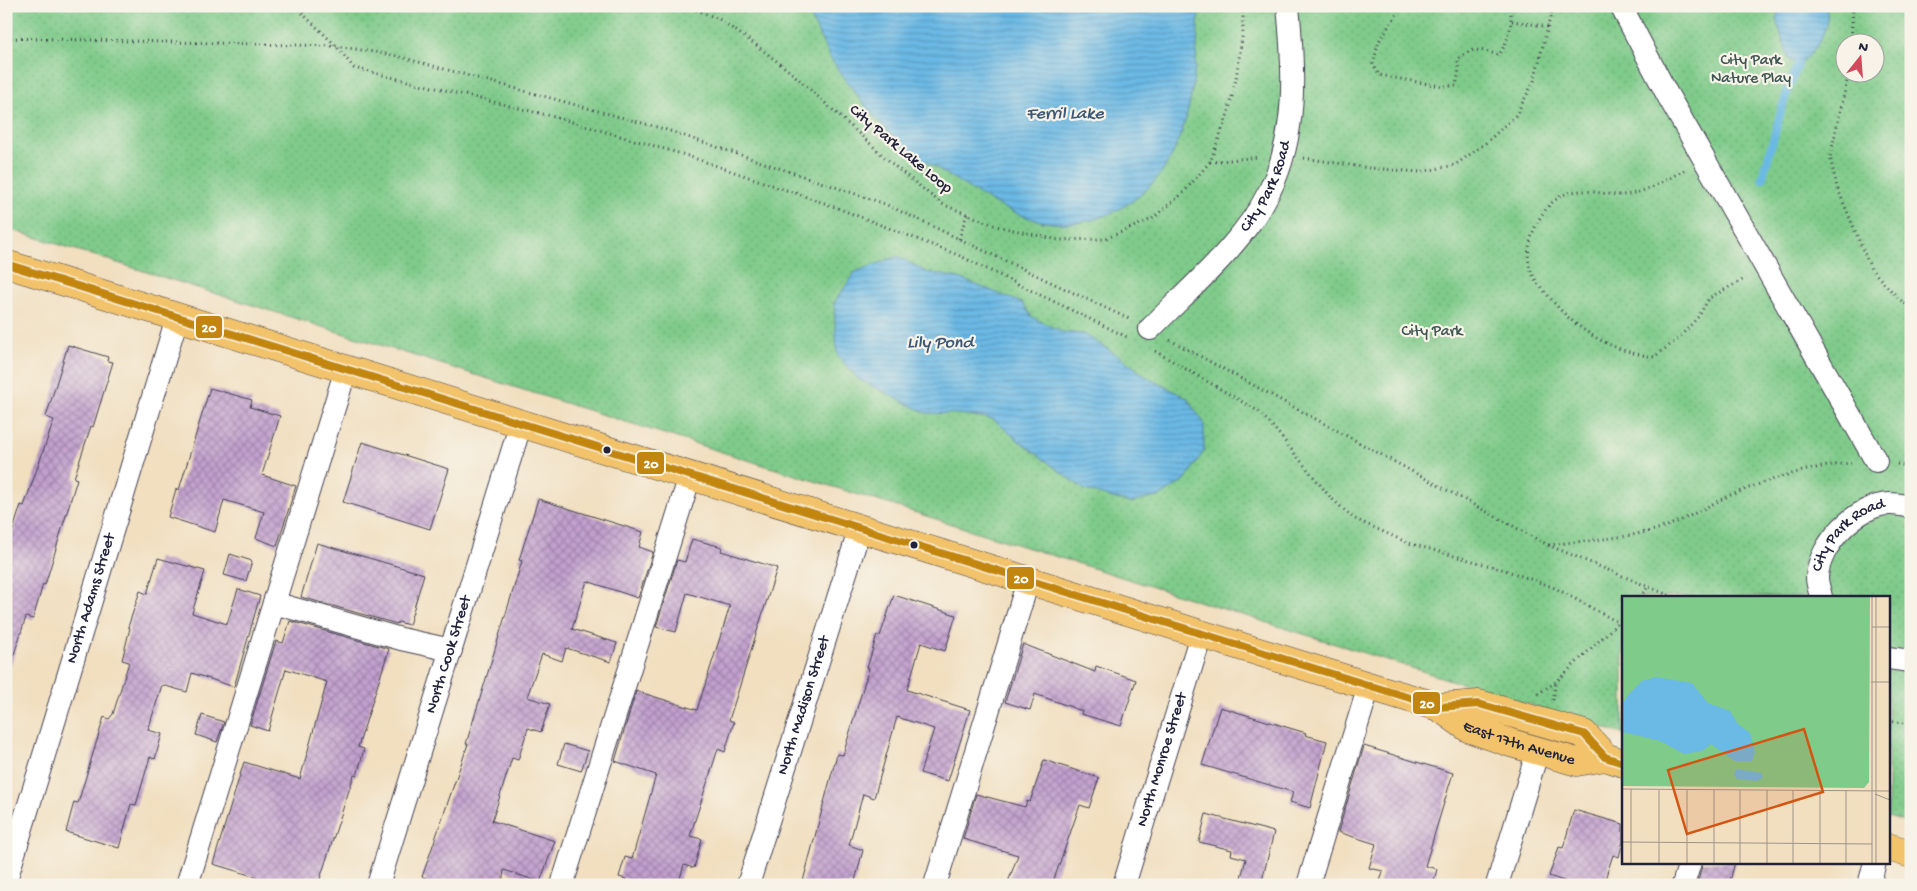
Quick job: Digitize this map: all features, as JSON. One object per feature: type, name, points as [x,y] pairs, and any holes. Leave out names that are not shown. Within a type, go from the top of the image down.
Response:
[{"type":"main road","name":"East 17th Avenue","points":[[6,264],[1369,686],[1439,706],[1479,704],[1584,734],[1614,760]]},
{"type":"main road","name":"East 17th Avenue","points":[[1439,706],[1468,728],[1538,750],[1577,762],[1614,760]]},
{"type":"main road","points":[[1890,848],[1911,854]]},
{"type":"street","name":"City Park Road","points":[[1146,340],[1236,240],[1269,192],[1283,155],[1292,99],[1293,52],[1288,6]]},
{"type":"street","points":[[1621,6],[1703,157],[1876,461]]},
{"type":"street","name":"North Adams Street","points":[[6,880],[177,318]]},
{"type":"street","points":[[187,885],[346,369]]},
{"type":"street","name":"North Cook Street","points":[[378,885],[521,423]]},
{"type":"street","points":[[562,885],[690,476]]},
{"type":"street","name":"City Park Road","points":[[1821,596],[1817,578],[1823,558],[1846,523],[1870,508],[1891,504],[1911,507]]},
{"type":"street","name":"North Madison Street","points":[[748,885],[860,528]]},
{"type":"street","points":[[935,885],[1028,581]]},
{"type":"street","points":[[274,603],[401,639],[450,650]]},
{"type":"street","name":"North Monroe Street","points":[[1124,885],[1201,635]]},
{"type":"street","points":[[1890,658],[1911,661]]},
{"type":"street","points":[[1308,885],[1369,686]]},
{"type":"street","points":[[1497,885],[1538,750]]},
{"type":"street","points":[[1683,885],[1689,864]]},
{"type":"street","points":[[1869,885],[1875,864]]},
{"type":"path","points":[[295,6],[336,46],[354,68],[551,116],[682,154],[827,204],[958,254],[1146,340],[1258,411],[1330,497],[1352,518],[1408,543],[1505,570],[1555,588],[1621,624],[1557,681]]},
{"type":"path","name":"City Park Lake Loop","points":[[687,6],[719,20],[756,45],[793,74],[897,168],[942,204],[996,226],[1058,240],[1105,239],[1152,218],[1182,194],[1210,162],[1228,114],[1236,79],[1243,6]]},
{"type":"path","points":[[1402,6],[1378,41],[1373,64],[1379,75],[1440,86],[1456,86],[1458,59],[1467,51],[1480,50],[1500,55],[1512,22],[1510,6]]},
{"type":"path","points":[[1210,162],[1283,155],[1369,168],[1420,172],[1455,165],[1487,142],[1516,115],[1534,81],[1553,6]]},
{"type":"path","points":[[1852,32],[1853,6]]},
{"type":"path","points":[[1512,22],[1549,26]]},
{"type":"path","points":[[6,38],[336,46],[393,55],[664,129],[885,204],[959,239],[1146,340],[1548,545],[1670,596]]},
{"type":"path","points":[[1847,82],[1830,157],[1837,187],[1871,269],[1899,299],[1911,308]]},
{"type":"path","points":[[1703,157],[1669,178],[1640,191],[1619,195],[1571,192],[1553,199],[1539,217],[1530,243],[1530,268],[1542,288],[1567,319],[1594,337],[1631,354],[1654,357],[1678,339],[1699,316],[1709,298],[1764,265]]},
{"type":"path","points":[[959,239],[967,214]]},
{"type":"path","points":[[1548,545],[1632,535],[1660,528],[1688,518],[1740,491],[1825,465],[1876,461],[1911,467]]},
{"type":"path","points":[[1641,596],[1648,588]]},
{"type":"path","points":[[1890,721],[1911,724]]},
{"type":"green space","name":"City Park","points":[[6,6],[1911,6],[1911,824],[1890,818],[1890,596],[1622,596],[1622,734],[6,228]]},
{"type":"water","name":"Ferril Lake","points":[[806,6],[1199,6],[1194,80],[1181,134],[1164,169],[1152,184],[1120,209],[1101,217],[1081,222],[1061,223],[1041,221],[1027,217],[1001,206],[976,192],[913,154],[897,141],[865,105],[836,67]]},
{"type":"water","points":[[1778,6],[1826,6],[1827,22],[1821,39],[1810,54],[1798,65],[1789,60],[1777,21]]},
{"type":"water","name":"Lily Pond","points":[[898,256],[926,272],[959,278],[1022,303],[1032,317],[1062,332],[1084,334],[1122,358],[1148,378],[1187,398],[1204,423],[1204,451],[1186,479],[1161,496],[1130,503],[1085,490],[993,419],[959,414],[926,413],[858,379],[837,354],[834,303],[855,272]]},
{"type":"building","points":[[68,345],[108,357],[107,361],[113,362],[93,427],[91,426],[74,478],[77,479],[45,585],[43,584],[33,619],[26,617],[10,667],[6,666],[6,538],[10,539],[21,505],[24,506],[54,420],[46,417]]},
{"type":"building","points":[[210,388],[252,400],[250,407],[280,416],[262,475],[296,486],[277,546],[256,538],[264,512],[224,500],[215,532],[168,517],[176,489],[179,490]]},
{"type":"building","points":[[362,442],[449,469],[430,529],[343,502]]},
{"type":"building","points":[[538,499],[643,532],[639,547],[653,552],[638,598],[587,581],[572,629],[617,643],[611,662],[566,648],[562,661],[542,654],[527,697],[550,704],[541,732],[528,728],[518,760],[512,758],[492,821],[555,841],[540,882],[504,870],[502,885],[424,885],[426,878],[422,877],[468,744],[466,744],[522,561],[519,560]]},
{"type":"building","points":[[692,539],[722,547],[721,551],[777,568],[729,720],[734,722],[725,752],[718,749],[690,836],[702,839],[694,868],[684,865],[678,885],[624,885],[626,879],[619,877],[625,857],[632,859],[656,775],[615,761],[636,691],[697,710],[730,606],[687,593],[676,632],[656,627],[677,560],[685,562]]},
{"type":"building","points":[[317,543],[424,574],[409,625],[398,622],[397,624],[301,597]]},
{"type":"building","points":[[230,554],[252,561],[246,581],[224,575]]},
{"type":"building","points":[[158,558],[205,571],[192,613],[227,624],[238,589],[260,596],[234,687],[192,673],[187,692],[162,685],[148,730],[162,734],[155,759],[150,757],[136,805],[131,804],[119,848],[66,832],[74,802],[78,803],[104,717],[109,719],[113,714],[129,662],[122,660],[130,628],[128,627],[140,591],[147,594]]},
{"type":"building","points":[[894,595],[956,615],[945,651],[921,643],[907,690],[970,710],[948,781],[920,773],[934,729],[897,717],[874,798],[863,794],[849,845],[863,850],[854,885],[802,885],[837,754],[843,755],[877,635],[880,636]]},
{"type":"building","points":[[290,621],[389,649],[358,747],[364,749],[357,776],[354,775],[318,885],[283,885],[213,864],[244,762],[300,779],[327,682],[286,669],[268,731],[250,725],[276,641],[283,643]]},
{"type":"building","points":[[1023,644],[1095,672],[1096,666],[1136,680],[1121,726],[1081,714],[1082,711],[1035,694],[1030,710],[1005,702]]},
{"type":"building","points":[[1220,707],[1327,741],[1310,808],[1290,802],[1293,792],[1202,765]]},
{"type":"building","points":[[202,715],[224,722],[217,742],[196,735]]},
{"type":"building","points":[[564,744],[588,751],[581,771],[558,764]]},
{"type":"building","points":[[1364,746],[1453,773],[1425,866],[1437,869],[1433,885],[1379,885],[1383,871],[1369,868],[1376,844],[1338,832]]},
{"type":"building","points":[[1044,760],[1099,778],[1089,808],[1080,805],[1052,885],[1007,885],[1018,855],[963,839],[976,794],[1025,807],[1027,801],[1030,802]]},
{"type":"building","points":[[1574,810],[1622,824],[1622,845],[1619,857],[1613,855],[1603,885],[1575,885],[1549,876],[1559,847],[1563,848]]},
{"type":"building","points":[[1206,814],[1274,832],[1261,885],[1239,885],[1246,859],[1231,855],[1232,850],[1199,842]]},
{"type":"building","points":[[1702,864],[1734,864],[1729,885],[1697,885]]},
{"type":"waterway","points":[[1762,179],[1782,107],[1798,65]]},
{"type":"transit line","name":"20","points":[[6,264],[1439,707],[1479,704],[1584,734],[1605,757],[1622,763]]},
{"type":"park label","name":"City Park Nature Play","points":[[1751,70]]}]
